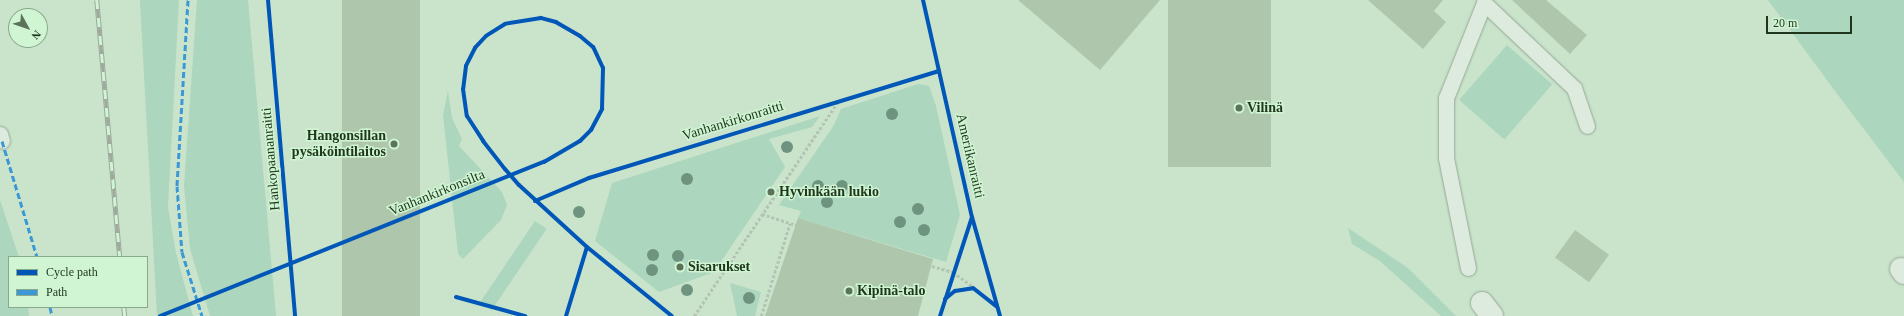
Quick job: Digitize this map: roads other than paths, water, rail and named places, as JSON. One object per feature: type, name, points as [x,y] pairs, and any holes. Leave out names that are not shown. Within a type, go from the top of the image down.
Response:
[{"type":"lane","points":[[1468,268],[1446,158],[1446,98],[1484,3],[1574,88],[1587,126]]},
{"type":"railway","points":[[97,0],[120,256]]},
{"type":"railway","points":[[124,308],[125,316]]},
{"type":"place","name":"Vilinä","points":[[1239,108]]},
{"type":"place","name":"Hangonsillan pysäköintilaitos","points":[[394,144]]},
{"type":"place","name":"Hyvinkään lukio","points":[[771,192]]},
{"type":"place","name":"Sisarukset","points":[[680,267]]},
{"type":"place","name":"Kipinä-talo","points":[[849,291]]}]
